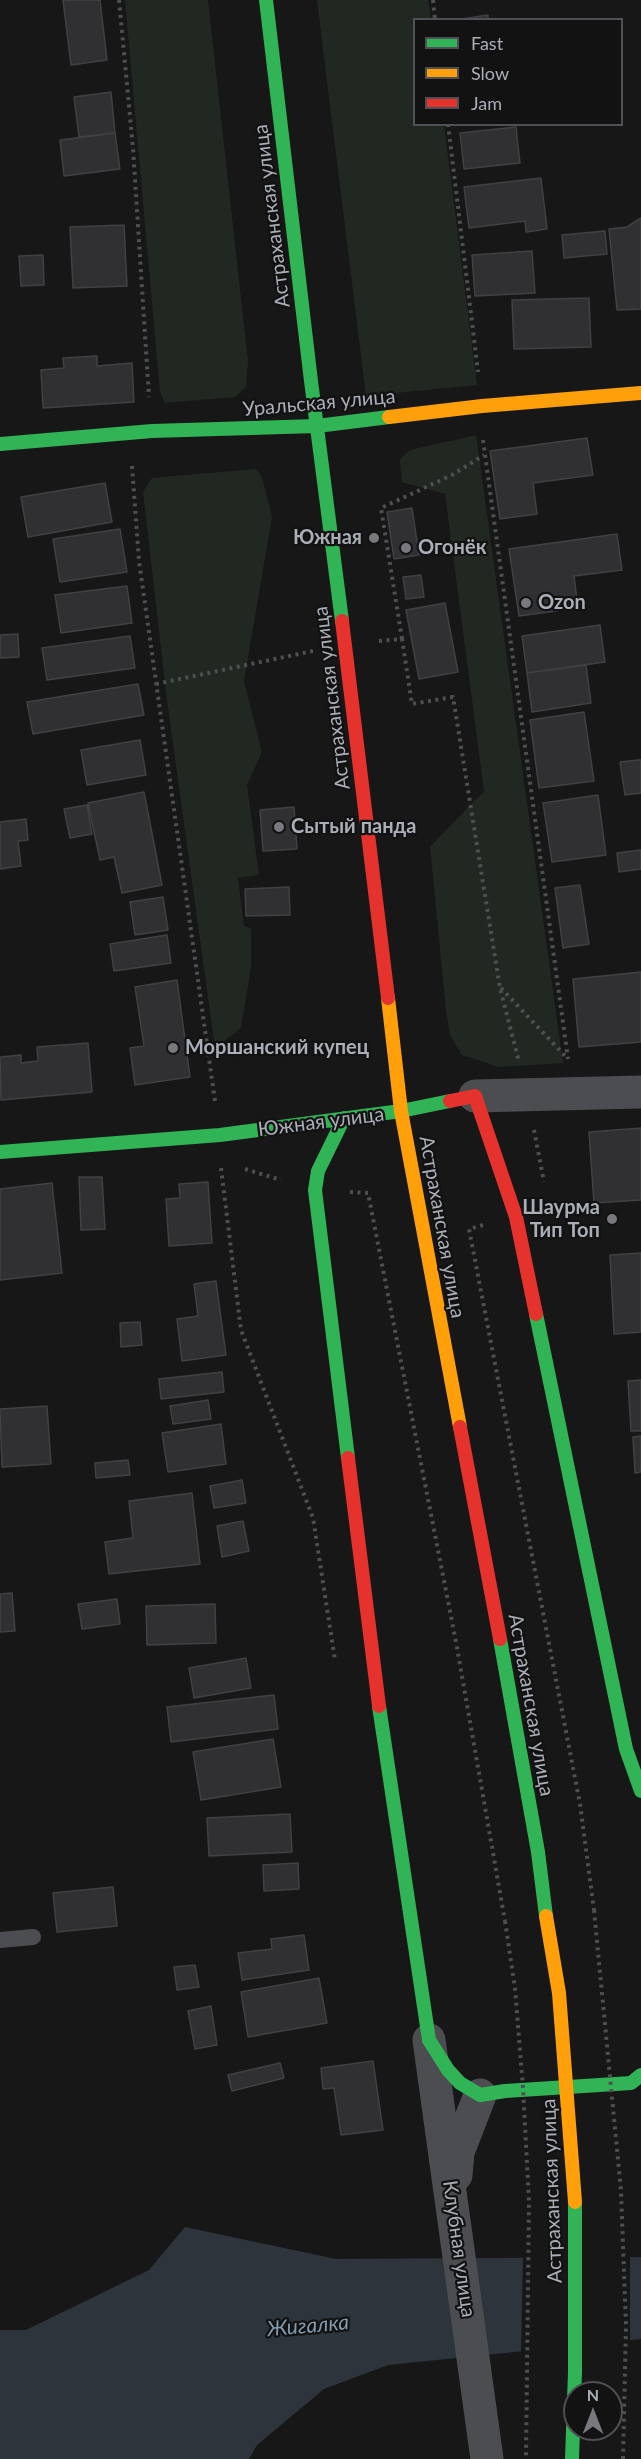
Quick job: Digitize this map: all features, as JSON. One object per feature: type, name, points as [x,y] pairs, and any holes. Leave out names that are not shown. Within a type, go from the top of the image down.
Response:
[{"type":"street","name":"Астраханская улица","points":[[266,0],[401,1111],[423,1239],[493,1600],[538,1852],[559,1993],[575,2198],[572,2459]]},
{"type":"street","name":"Уральская улица","points":[[0,444],[152,431],[317,426],[482,406],[641,393]]},
{"type":"street","name":"Южная улица","points":[[0,1152],[220,1135],[401,1111],[475,1096],[641,1092]]},
{"type":"street","points":[[475,1096],[516,1217],[626,1749],[641,1791]]},
{"type":"street","points":[[344,1118],[318,1170],[315,1190],[384,1743],[429,2040],[447,2070],[460,2083],[480,2096],[505,2091],[631,2083],[641,2075]]},
{"type":"street","name":"Клубная улица","points":[[429,2040],[486,2448]]},
{"type":"street","points":[[453,2209],[458,2152],[480,2096]]},
{"type":"lane","points":[[0,1940],[33,1937]]},
{"type":"path","points":[[119,0],[133,148],[152,431]]},
{"type":"path","points":[[433,0],[435,18]]},
{"type":"path","points":[[448,126],[482,406],[484,455],[567,1058]]},
{"type":"path","points":[[129,433],[139,561],[220,1135],[241,1330],[313,1518],[336,1664]]},
{"type":"path","points":[[484,455],[452,475],[381,508],[412,704],[453,697],[500,988],[527,1093],[545,1184]]},
{"type":"path","points":[[156,684],[346,644],[402,639]]},
{"type":"path","points":[[500,988],[567,1058],[590,1092]]},
{"type":"path","points":[[221,1161],[315,1190],[368,1193],[456,1642],[505,1921],[514,1988],[529,2201],[526,2459]]},
{"type":"path","points":[[516,1217],[469,1229],[580,1804],[594,1910],[621,2191],[626,2326],[623,2459]]},
{"type":"shaded area","points":[[125,0],[208,0],[248,362],[246,387],[235,397],[165,403],[160,392]]},
{"type":"shaded area","points":[[317,0],[428,0],[431,18],[413,18],[413,126],[444,126],[477,385],[366,396]]},
{"type":"shaded area","points":[[476,435],[563,1063],[499,1067],[462,1055],[450,1035],[446,1010],[430,847],[484,791],[445,494],[402,482],[400,459],[410,450]]},
{"type":"shaded area","points":[[256,469],[262,477],[272,517],[244,681],[262,752],[247,785],[259,875],[238,878],[244,926],[251,929],[251,968],[241,1028],[215,1048],[167,700],[143,492],[152,478]]},
{"type":"water","name":"Жигалка","points":[[185,2227],[336,2259],[641,2257],[641,2339],[388,2365],[324,2389],[257,2445],[249,2459],[0,2459],[0,2330],[26,2330],[149,2270]]},
{"type":"pier","points":[[630,2254],[630,2343],[521,2355],[523,2255]]},
{"type":"building","points":[[63,0],[100,0],[107,60],[71,65]]},
{"type":"building","points":[[488,15],[488,18],[469,18]]},
{"type":"building","points":[[111,92],[115,133],[79,137],[74,97]]},
{"type":"building","points":[[516,127],[520,163],[464,169],[460,133]]},
{"type":"building","points":[[115,133],[120,169],[64,176],[60,140]]},
{"type":"building","points":[[541,178],[547,229],[526,232],[525,221],[469,228],[464,187]]},
{"type":"building","points":[[641,218],[641,309],[617,310],[609,229],[627,227]]},
{"type":"building","points":[[124,225],[127,286],[73,288],[70,227]]},
{"type":"building","points":[[605,231],[607,254],[564,258],[562,235]]},
{"type":"building","points":[[532,251],[535,293],[475,296],[472,255]]},
{"type":"building","points":[[43,255],[44,285],[21,286],[19,256]]},
{"type":"building","points":[[589,298],[591,347],[514,349],[512,300]]},
{"type":"building","points":[[97,356],[97,366],[132,363],[134,402],[43,408],[41,370],[64,368],[63,358]]},
{"type":"building","points":[[587,438],[593,475],[533,483],[537,514],[500,519],[490,451]]},
{"type":"building","points":[[105,483],[112,522],[28,537],[21,497]]},
{"type":"building","points":[[412,508],[419,555],[394,559],[387,512]]},
{"type":"building","points":[[120,529],[127,572],[60,582],[53,539]]},
{"type":"building","points":[[617,534],[622,570],[574,576],[578,608],[519,616],[509,549]]},
{"type":"building","points":[[421,575],[424,597],[406,599],[403,577]]},
{"type":"building","points":[[127,586],[132,623],[61,633],[55,595]]},
{"type":"building","points":[[445,603],[458,672],[419,679],[406,610]]},
{"type":"building","points":[[600,625],[605,662],[527,673],[522,636]]},
{"type":"building","points":[[18,634],[19,657],[0,658],[0,635]]},
{"type":"building","points":[[130,636],[135,668],[47,680],[42,648]]},
{"type":"building","points":[[586,665],[591,703],[532,712],[527,673]]},
{"type":"building","points":[[138,684],[144,715],[33,734],[27,702]]},
{"type":"building","points":[[584,712],[594,781],[539,788],[530,720]]},
{"type":"building","points":[[140,740],[146,775],[87,785],[81,750]]},
{"type":"building","points":[[641,760],[641,793],[625,795],[620,762]]},
{"type":"building","points":[[144,792],[162,885],[122,893],[114,857],[100,860],[88,803]]},
{"type":"building","points":[[598,795],[606,855],[552,862],[543,803]]},
{"type":"building","points":[[87,805],[92,834],[70,838],[64,809]]},
{"type":"building","points":[[294,807],[297,849],[263,851],[260,810]]},
{"type":"building","points":[[26,819],[28,840],[18,841],[21,866],[0,869],[0,822]]},
{"type":"building","points":[[641,850],[641,869],[619,872],[617,853]]},
{"type":"building","points":[[580,885],[589,944],[563,948],[555,888]]},
{"type":"building","points":[[289,887],[290,915],[246,916],[245,889]]},
{"type":"building","points":[[163,897],[168,930],[135,935],[130,902]]},
{"type":"building","points":[[167,935],[171,963],[114,971],[110,944]]},
{"type":"building","points":[[641,972],[641,1042],[579,1047],[573,979]]},
{"type":"building","points":[[177,980],[190,1077],[135,1085],[130,1048],[144,1046],[135,987]]},
{"type":"building","points":[[88,1043],[92,1092],[1,1100],[0,1057],[21,1055],[21,1063],[38,1061],[37,1047]]},
{"type":"building","points":[[641,1128],[641,1200],[594,1203],[589,1132]]},
{"type":"building","points":[[79,1177],[102,1177],[105,1229],[81,1230]]},
{"type":"building","points":[[208,1182],[212,1243],[169,1246],[166,1199],[180,1198],[179,1184]]},
{"type":"building","points":[[52,1183],[62,1273],[0,1280],[0,1189]]},
{"type":"building","points":[[641,1253],[641,1332],[614,1334],[610,1255]]},
{"type":"building","points":[[216,1281],[226,1355],[182,1361],[177,1319],[198,1316],[194,1284]]},
{"type":"building","points":[[140,1322],[142,1345],[121,1347],[120,1323]]},
{"type":"building","points":[[222,1372],[224,1392],[161,1399],[159,1379]]},
{"type":"building","points":[[641,1380],[641,1431],[631,1431],[628,1381]]},
{"type":"building","points":[[208,1400],[211,1419],[173,1424],[170,1406]]},
{"type":"building","points":[[47,1406],[51,1464],[2,1467],[0,1409]]},
{"type":"building","points":[[221,1424],[226,1464],[168,1472],[162,1433]]},
{"type":"building","points":[[641,1436],[641,1472],[635,1473],[633,1437]]},
{"type":"building","points":[[128,1460],[130,1475],[96,1478],[95,1463]]},
{"type":"building","points":[[242,1480],[246,1503],[214,1508],[210,1486]]},
{"type":"building","points":[[192,1493],[200,1564],[109,1574],[105,1542],[133,1538],[129,1501]]},
{"type":"building","points":[[243,1521],[249,1551],[222,1557],[217,1526]]},
{"type":"building","points":[[12,1593],[15,1631],[0,1632],[0,1594]]},
{"type":"building","points":[[117,1599],[120,1624],[82,1629],[78,1604]]},
{"type":"building","points":[[215,1604],[216,1643],[147,1645],[146,1606]]},
{"type":"building","points":[[246,1658],[251,1688],[194,1698],[189,1668]]},
{"type":"building","points":[[274,1695],[278,1729],[171,1742],[167,1707]]},
{"type":"building","points":[[273,1739],[281,1787],[201,1800],[193,1752]]},
{"type":"building","points":[[290,1814],[292,1852],[209,1856],[207,1818]]},
{"type":"building","points":[[298,1863],[299,1889],[264,1891],[263,1865]]},
{"type":"building","points":[[113,1887],[117,1926],[57,1932],[53,1893]]},
{"type":"building","points":[[304,1935],[309,1970],[242,1980],[238,1953],[272,1949],[271,1939]]},
{"type":"building","points":[[195,1965],[199,1987],[177,1990],[174,1967]]},
{"type":"building","points":[[319,1978],[327,2023],[248,2037],[241,1992]]},
{"type":"building","points":[[211,2006],[217,2045],[195,2049],[188,2011]]},
{"type":"building","points":[[373,2061],[383,2130],[341,2135],[334,2088],[323,2089],[321,2068]]},
{"type":"building","points":[[280,2063],[284,2078],[232,2091],[228,2075]]},
{"type":"traffic: fast","points":[[266,0],[342,621]]},
{"type":"traffic: fast","points":[[0,444],[152,431],[317,426],[389,417]]},
{"type":"traffic: fast","points":[[0,1152],[220,1135],[401,1111],[450,1101]]},
{"type":"traffic: fast","points":[[344,1118],[318,1171],[315,1190],[348,1458]]},
{"type":"traffic: fast","points":[[536,1314],[626,1749],[641,1791]]},
{"type":"traffic: fast","points":[[500,1639],[538,1852],[546,1916]]},
{"type":"traffic: fast","points":[[379,1706],[429,2040],[448,2070],[460,2083],[480,2095],[505,2091],[631,2083],[641,2075]]},
{"type":"traffic: fast","points":[[572,2459],[575,2372],[575,2202]]},
{"type":"traffic: slow","points":[[389,417],[482,406],[641,393]]},
{"type":"traffic: slow","points":[[388,998],[401,1111],[460,1427]]},
{"type":"traffic: slow","points":[[546,1916],[559,1993],[575,2202]]},
{"type":"traffic: jam","points":[[342,621],[388,998]]},
{"type":"traffic: jam","points":[[450,1101],[475,1096],[516,1217],[536,1314]]},
{"type":"traffic: jam","points":[[460,1427],[500,1639]]},
{"type":"traffic: jam","points":[[348,1458],[379,1706]]},
{"type":"place","name":"Южная","points":[[374,538]]},
{"type":"place","name":"Огонёк","points":[[406,548]]},
{"type":"place","name":"Ozon","points":[[526,603]]},
{"type":"place","name":"Сытый панда","points":[[279,827]]},
{"type":"place","name":"Моршанский купец","points":[[173,1048]]},
{"type":"place","name":"Шаурма Тип Топ","points":[[612,1219]]}]
